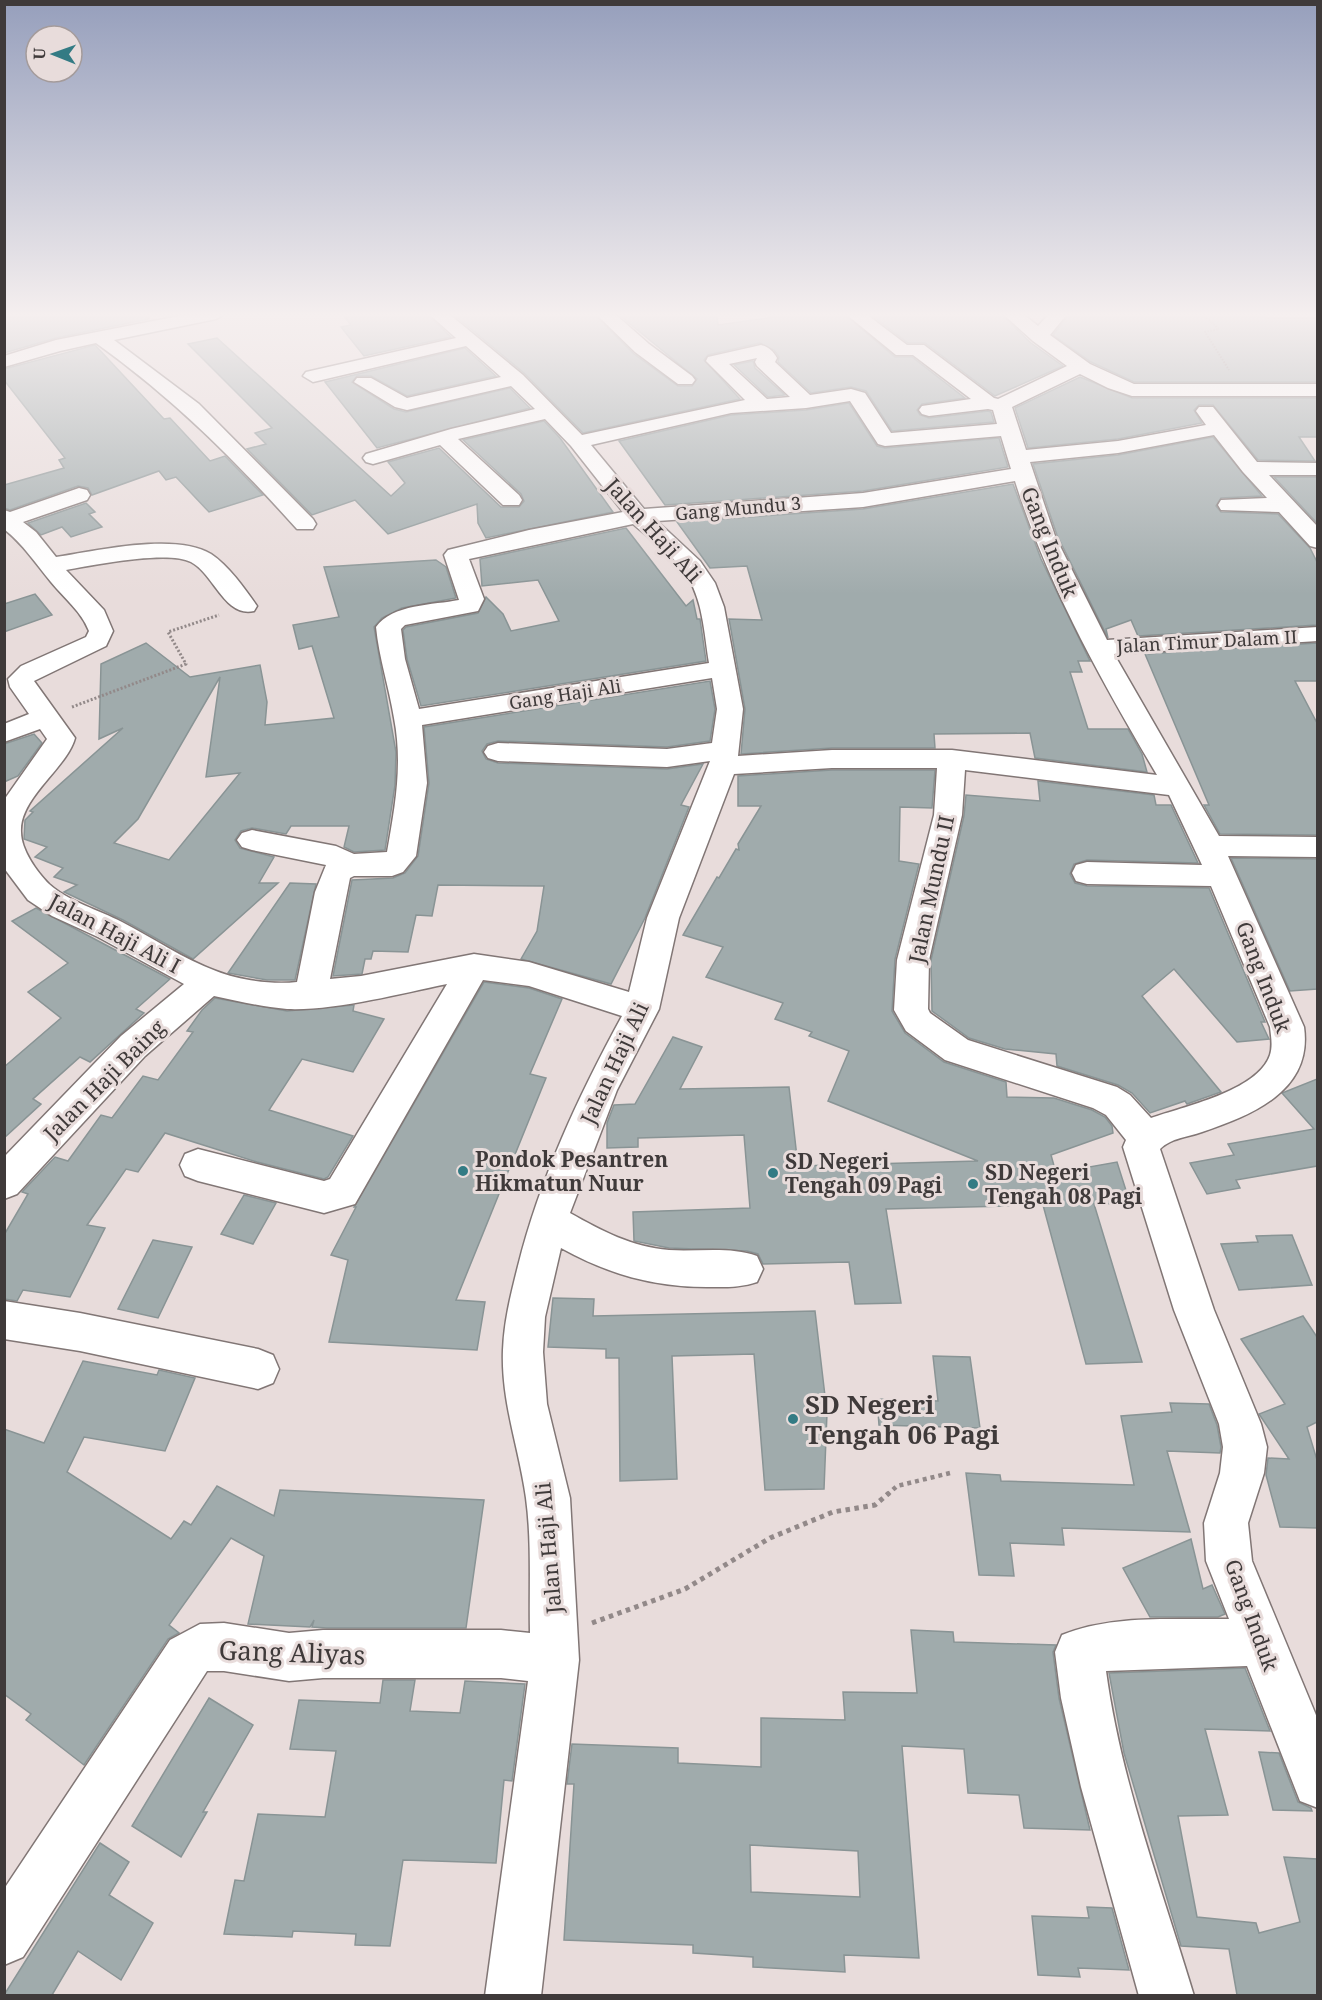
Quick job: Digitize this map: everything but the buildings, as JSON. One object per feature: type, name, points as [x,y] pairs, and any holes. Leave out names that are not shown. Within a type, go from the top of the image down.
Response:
[{"type":"street","points":[[191,407],[261,475],[305,524]]},
{"type":"street","name":"Jalan Haji Ali","points":[[513,1995],[554,1648],[548,1498],[526,1404],[525,1317],[548,1221],[600,1089],[642,1010],[663,918],[724,758],[730,709],[712,607],[703,583],[692,566],[638,516],[578,442],[544,407]]},
{"type":"street","points":[[578,442],[730,407]]},
{"type":"street","points":[[862,407],[883,439],[901,440],[1010,429]]},
{"type":"street","points":[[929,410],[958,407]]},
{"type":"street","name":"Gang Induk","points":[[997,407],[1010,429],[1044,536],[1097,648],[1178,787],[1216,861],[1278,1000],[1287,1027],[1290,1047],[1282,1067],[1255,1093],[1210,1114],[1146,1137],[1142,1147],[1194,1310],[1240,1424],[1245,1447],[1242,1473],[1226,1523],[1229,1561],[1317,1783]]},
{"type":"street","points":[[1204,407],[1250,468],[1317,541]]},
{"type":"street","points":[[373,458],[444,437],[549,412]]},
{"type":"street","name":"Gang Mundu 3","points":[[408,719],[392,659],[388,627],[397,619],[469,606],[472,599],[456,555],[529,537],[638,516],[863,500],[1021,465],[1220,428]]},
{"type":"street","points":[[444,437],[511,501]]},
{"type":"street","points":[[1250,468],[1317,469]]},
{"type":"street","points":[[7,518],[79,495]]},
{"type":"street","points":[[1229,505],[1284,505]]},
{"type":"street","name":"Jalan Haji Ali I","points":[[7,518],[95,615],[101,631],[97,641],[30,671],[21,679],[23,687],[61,738],[59,746],[30,781],[13,810],[6,832],[11,867],[39,892],[63,908],[109,929],[207,982],[252,992],[289,996],[310,995],[361,989],[474,966],[529,974],[642,1010]]},
{"type":"street","points":[[50,565],[164,551],[185,552],[201,558],[245,606]]},
{"type":"street","name":"Jalan Timur Dalam II","points":[[1097,648],[1317,634]]},
{"type":"street","name":"Gang Haji Ali","points":[[408,719],[722,669]]},
{"type":"street","points":[[4,734],[45,717]]},
{"type":"street","points":[[341,867],[392,865],[401,856],[413,783],[408,719]]},
{"type":"street","points":[[498,752],[667,758],[952,759],[1178,787]]},
{"type":"street","name":"Jalan Mundu II","points":[[952,759],[948,815],[913,960],[911,1010],[918,1022],[957,1050],[1105,1097],[1118,1105],[1146,1137]]},
{"type":"street","points":[[252,840],[342,859],[341,867],[330,891],[310,995]]},
{"type":"street","points":[[1086,873],[1216,861],[1317,847]]},
{"type":"street","points":[[198,1165],[324,1197],[342,1192],[474,966]]},
{"type":"street","name":"Jalan Haji Baing","points":[[4,1183],[133,1046],[207,982]]},
{"type":"street","points":[[548,1221],[609,1253],[640,1263],[663,1267],[744,1269]]},
{"type":"street","points":[[4,1320],[81,1332],[258,1369]]},
{"type":"street","points":[[1167,1995],[1106,1787],[1085,1698],[1079,1652],[1122,1645],[1260,1642]]},
{"type":"street","name":"Gang Aliyas","points":[[4,1938],[187,1657],[200,1648],[224,1647],[289,1657],[323,1654],[501,1654],[554,1648]]},
{"type":"path","points":[[45,717],[186,664],[168,632],[245,606]]},
{"type":"path","points":[[554,1648],[686,1589],[770,1538],[832,1512],[875,1505],[897,1486],[950,1473]]},
{"type":"place","name":"Pondok Pesantren Hikmatun Nuur","points":[[463,1171]]},
{"type":"place","name":"SD Negeri Tengah 09 Pagi","points":[[773,1173]]},
{"type":"place","name":"SD Negeri Tengah 08 Pagi","points":[[973,1184]]},
{"type":"place","name":"SD Negeri Tengah 06 Pagi","points":[[793,1419]]}]
